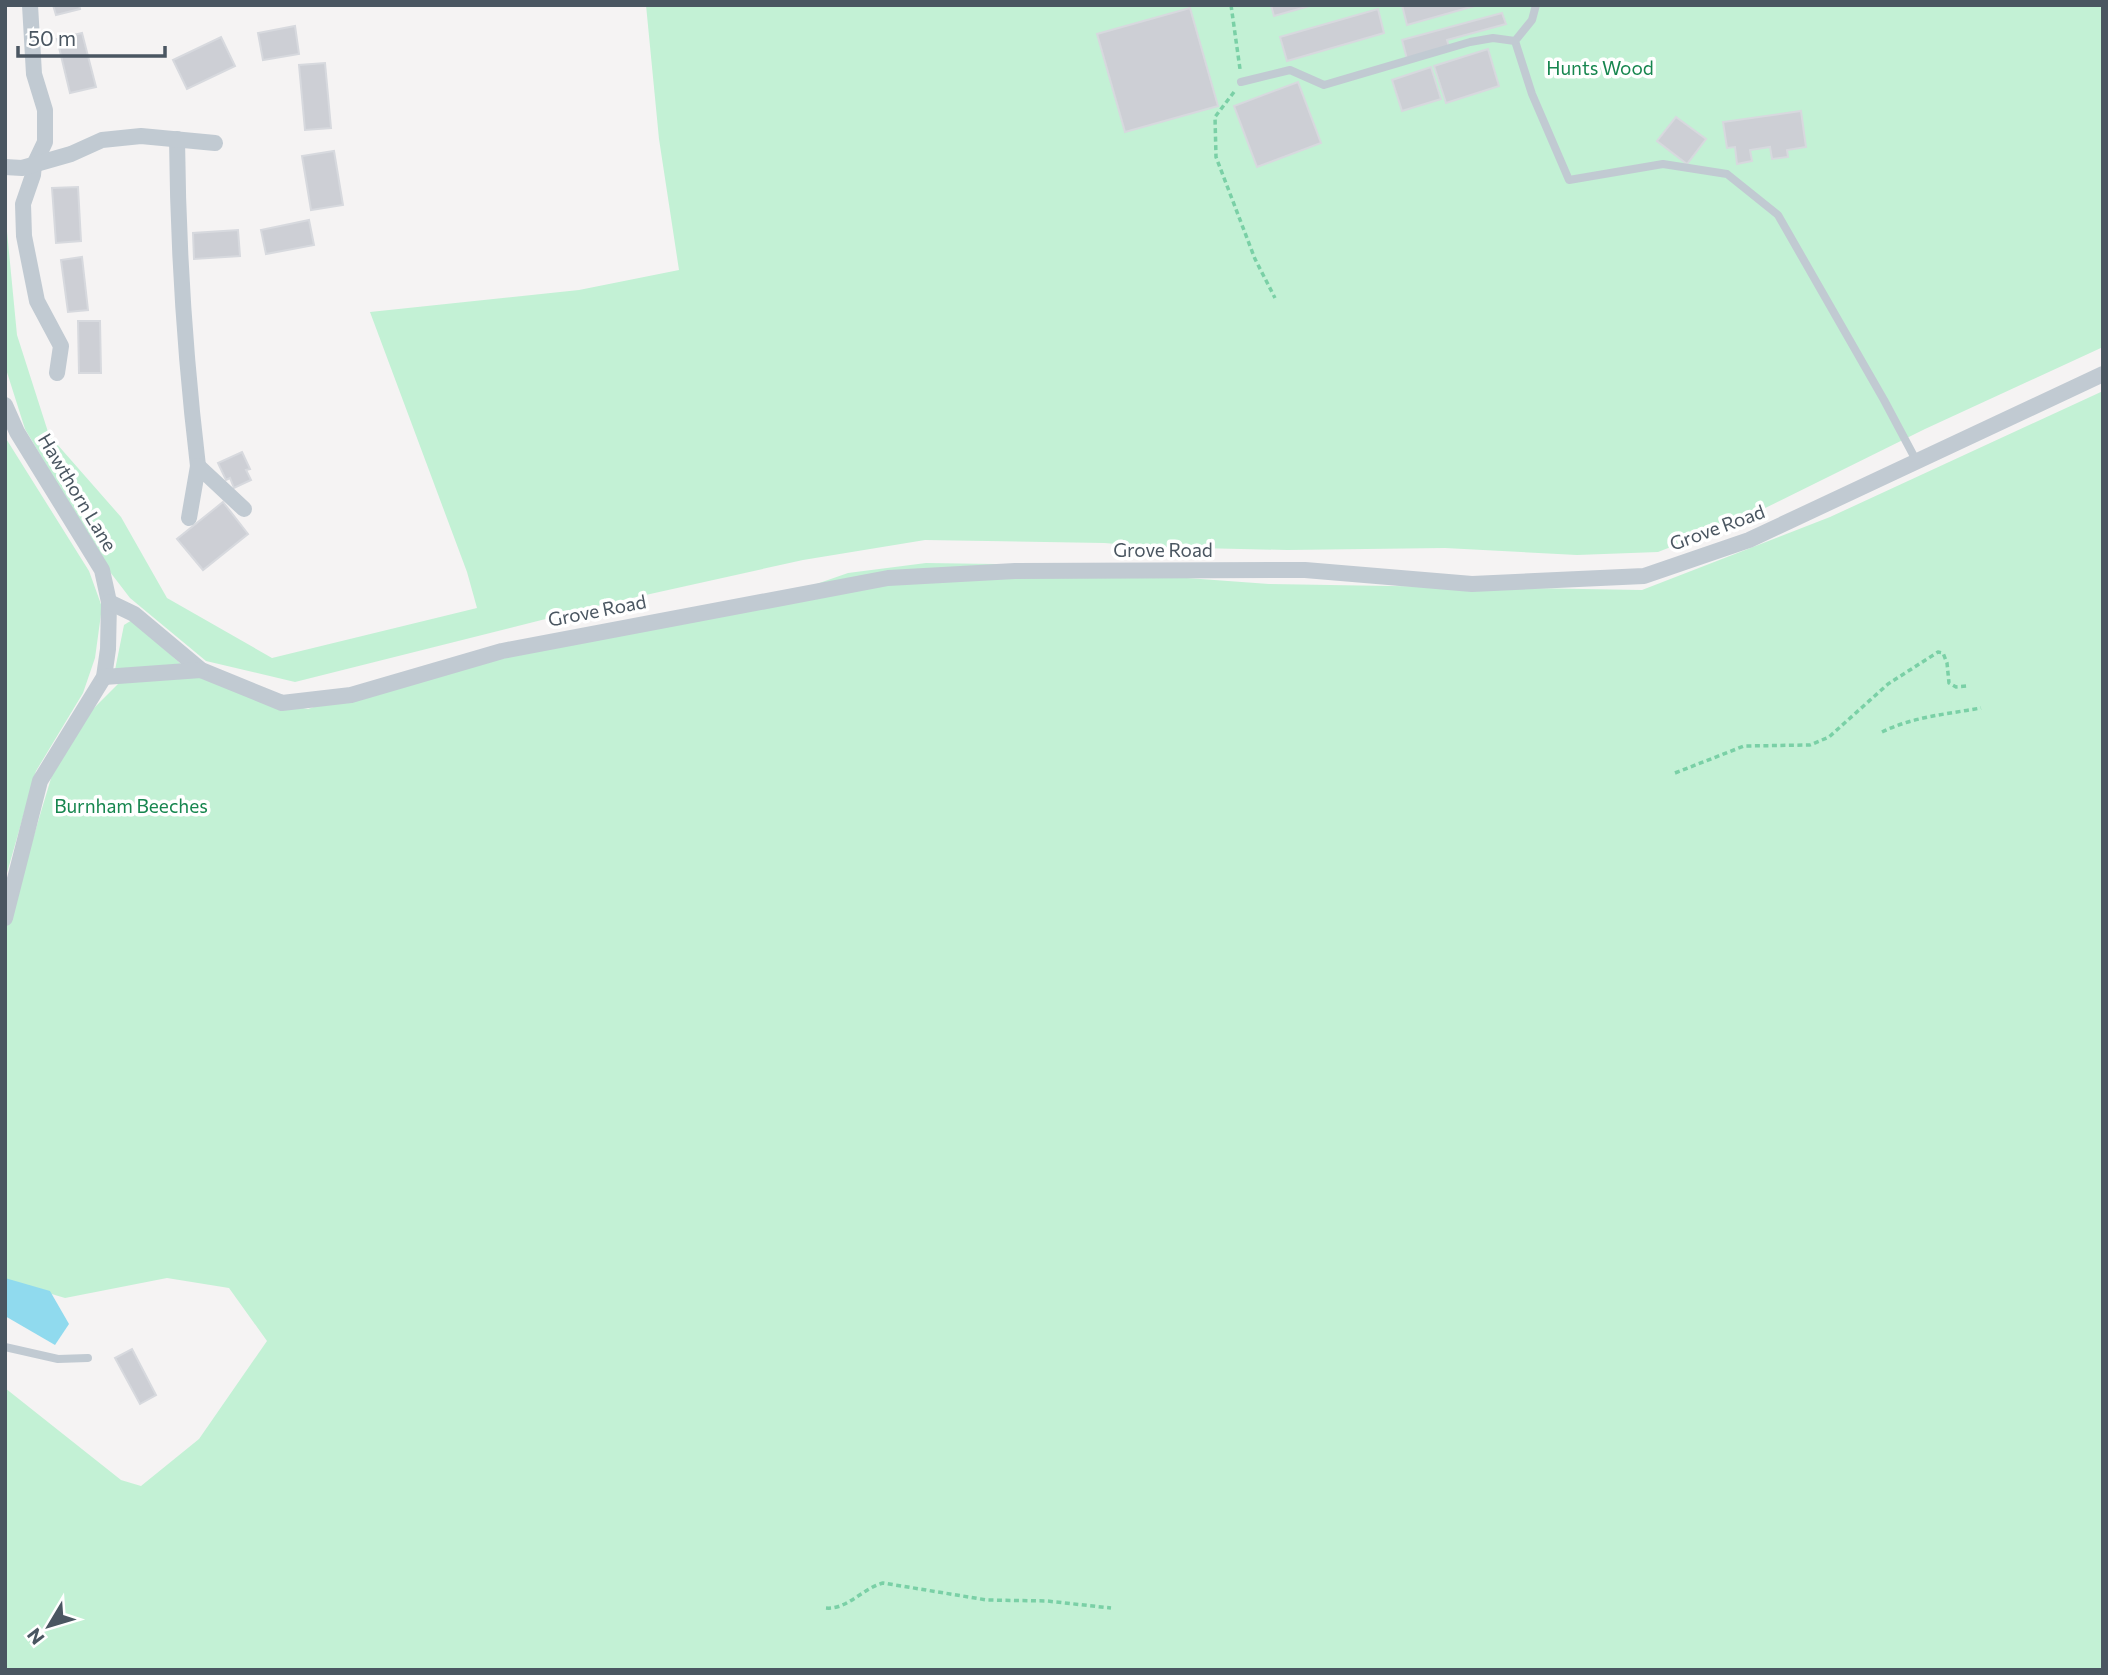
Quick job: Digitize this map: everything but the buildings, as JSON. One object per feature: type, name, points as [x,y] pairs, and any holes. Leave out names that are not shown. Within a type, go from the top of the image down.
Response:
[{"type":"street","points":[[30,5],[34,74],[45,110],[45,142],[34,165],[23,204],[24,236],[37,301],[61,346],[57,373]]},
{"type":"street","points":[[5,167],[22,168],[71,154],[102,141],[141,136],[215,143]]},
{"type":"street","points":[[177,139],[187,368],[198,466],[189,518]]},
{"type":"street","name":"Grove Road","points":[[109,602],[134,614],[201,670],[282,703],[351,695],[502,651],[888,578],[1015,571],[1305,570],[1472,584],[1644,576],[1749,540],[2103,374]]},
{"type":"street","name":"Hawthorn Lane","points":[[5,405],[11,434],[102,570],[109,602],[108,649],[104,677]]},
{"type":"street","points":[[198,466],[244,509]]},
{"type":"street","name":"Grove Road","points":[[104,677],[201,670]]},
{"type":"street","points":[[5,918],[40,781],[104,677]]},
{"type":"lane","points":[[1515,41],[1532,20],[1535,5]]},
{"type":"lane","points":[[1241,82],[1290,70],[1324,85],[1470,42],[1493,38],[1515,41]]},
{"type":"lane","points":[[1515,41],[1532,94],[1569,180],[1664,164],[1727,174],[1778,215],[1917,462]]},
{"type":"lane","points":[[5,1346],[58,1359],[88,1358]]},
{"type":"path","points":[[1231,5],[1241,82],[1215,117],[1216,157],[1255,259],[1275,298]]},
{"type":"path","points":[[1675,773],[1744,746],[1810,745],[1829,737],[1888,684],[1938,652],[1943,653],[1947,663],[1949,683],[1956,687],[1967,686]]},
{"type":"path","points":[[1882,732],[1915,720],[1981,708]]},
{"type":"path","points":[[826,1608],[842,1605],[870,1586],[883,1583],[987,1600],[1047,1601],[1111,1608]]},
{"type":"green space","name":"Hunts Wood","points":[[646,5],[2103,5],[2103,347],[1925,429],[1745,518],[1658,552],[1577,555],[1445,548],[1287,550],[925,540],[803,560],[605,604],[295,682],[206,661],[130,598],[107,568],[25,429],[5,366],[5,211],[17,335],[49,435],[121,517],[167,598],[272,658],[477,608],[467,572],[370,312],[579,290],[679,270],[659,139]]},
{"type":"green space","points":[[2103,391],[2103,1670],[5,1670],[5,1388],[121,1480],[141,1486],[199,1439],[267,1341],[229,1288],[167,1278],[65,1298],[5,1280],[5,932],[52,775],[84,718],[121,681],[195,676],[267,701],[308,709],[443,663],[756,605],[848,573],[926,563],[995,564],[1269,584],[1642,590],[1830,517]]},
{"type":"green space","name":"Burnham Beeches","points":[[5,437],[89,571],[102,607],[95,658],[83,693],[36,771],[5,880]]},
{"type":"green space","points":[[132,620],[181,664],[115,670],[124,625]]},
{"type":"water","points":[[5,1278],[50,1291],[69,1324],[55,1345],[5,1316]]}]
